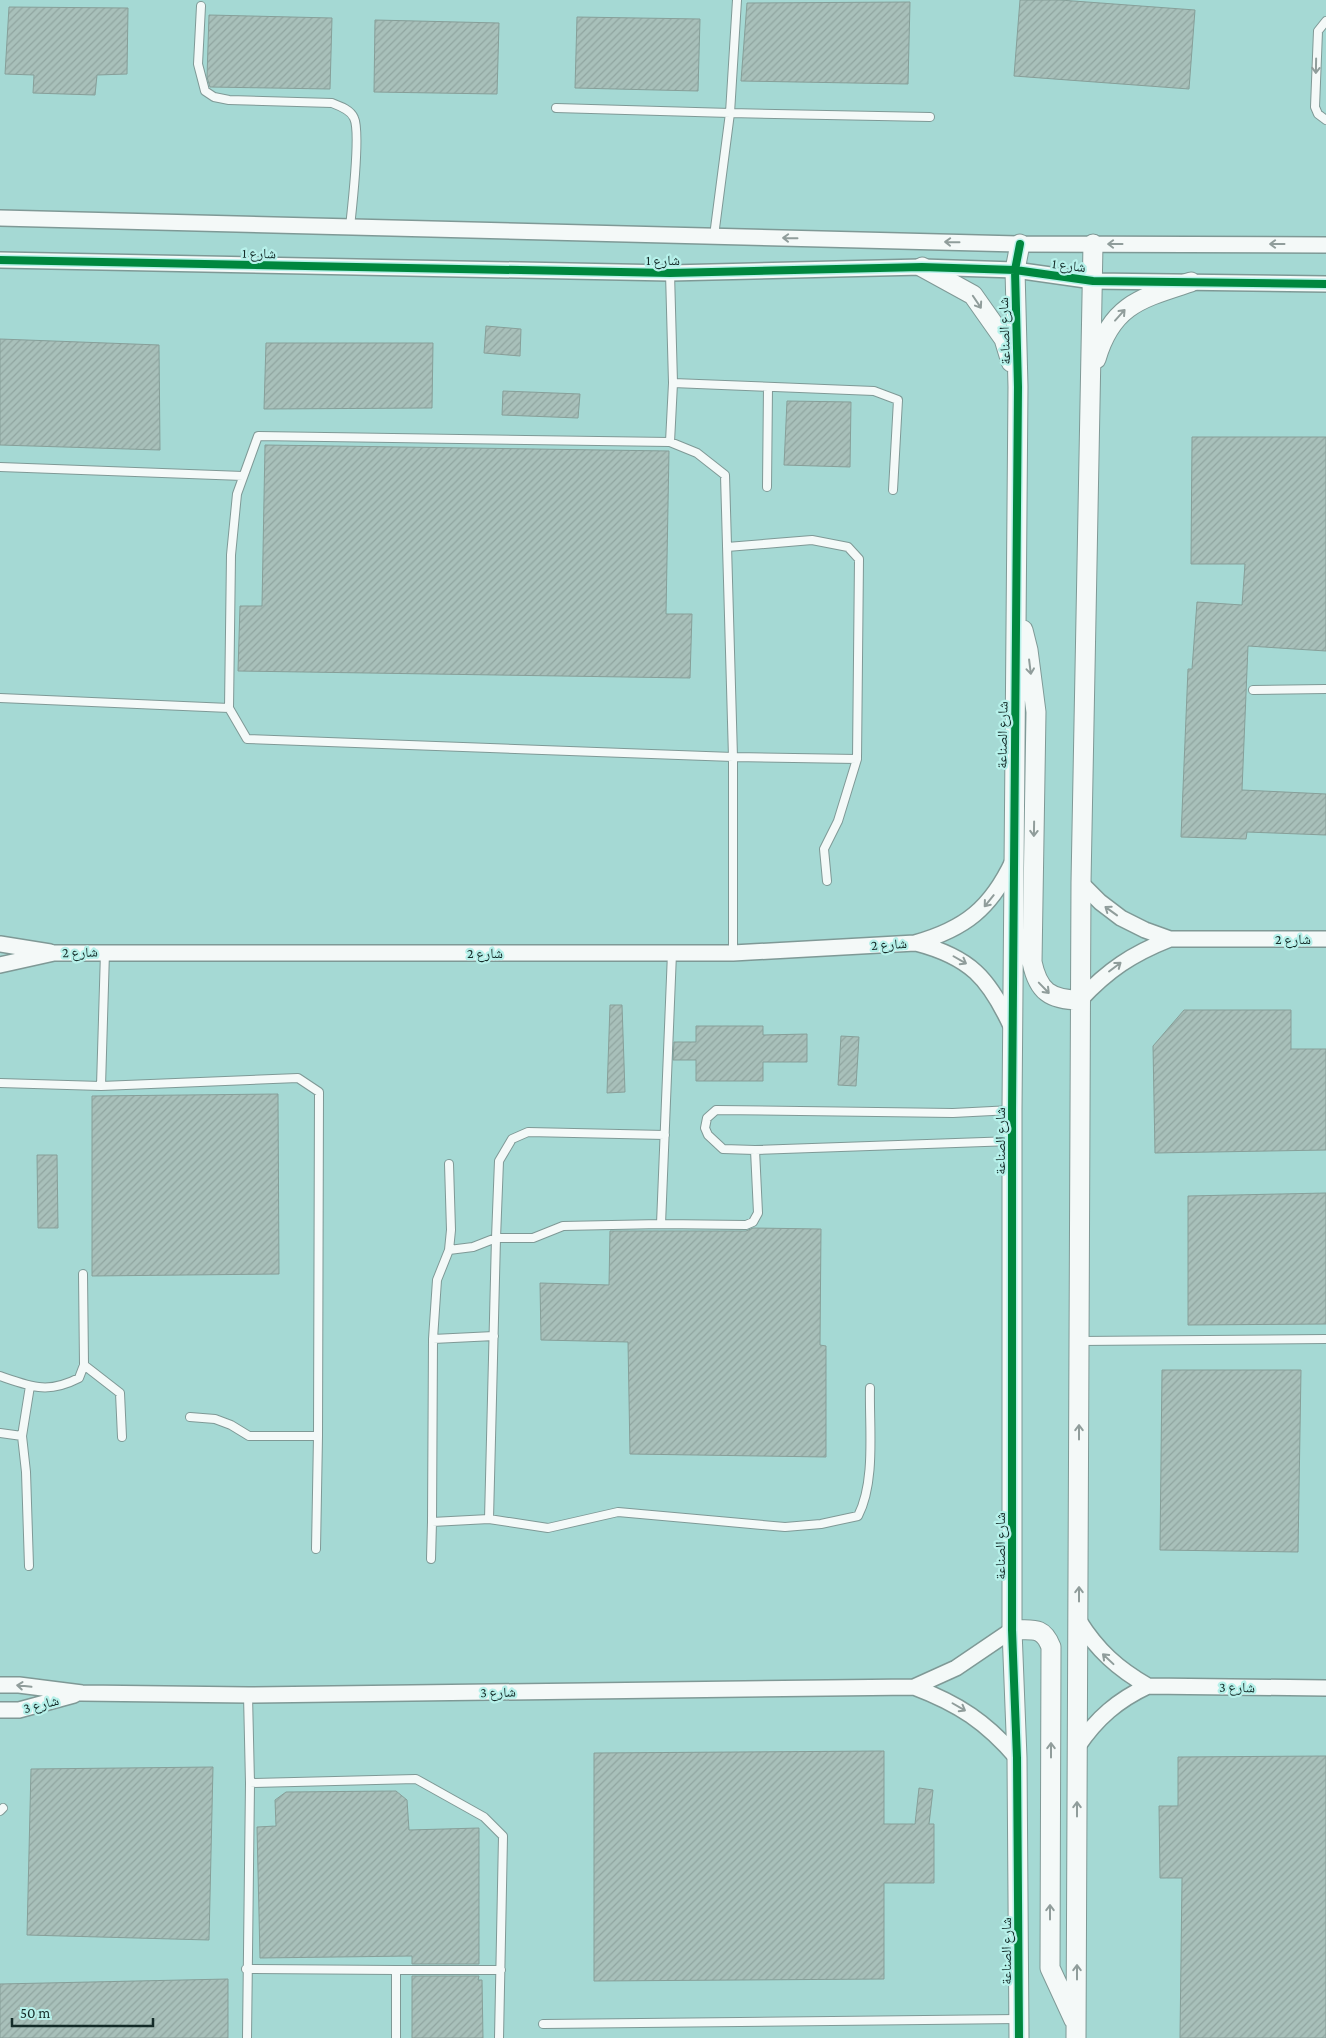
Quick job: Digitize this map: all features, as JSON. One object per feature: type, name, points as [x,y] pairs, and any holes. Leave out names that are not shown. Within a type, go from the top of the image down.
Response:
[{"type":"street","name":"شارع 1","points":[[0,218],[1020,244],[1326,245]]},
{"type":"street","name":"شارع الصناعة","points":[[1019,2038],[1017,1758],[1012,1630],[1012,1110],[1018,388],[1015,270],[1020,244]]},
{"type":"street","points":[[1076,2032],[1081,883],[1093,244]]},
{"type":"street","name":"شارع 1","points":[[0,260],[670,273],[922,266],[1015,270],[1093,281],[1326,284]]},
{"type":"street","points":[[922,266],[973,295],[1004,339],[1018,388]]},
{"type":"street","points":[[1092,374],[1102,340],[1123,311],[1151,295],[1191,282]]},
{"type":"street","points":[[1016,602],[1028,650],[1036,712],[1032,962],[1036,978],[1043,990],[1065,1000],[1080,1000]]},
{"type":"street","name":"شارع 2","points":[[0,944],[54,953],[733,953],[915,943],[941,936],[965,923],[986,906],[1002,884],[1013,859]]},
{"type":"street","name":"شارع 2","points":[[1081,883],[1100,902],[1121,918],[1145,930],[1170,939],[1326,939]]},
{"type":"street","name":"شارع 2","points":[[1080,1000],[1099,980],[1120,963],[1145,949],[1170,939]]},
{"type":"street","name":"شارع 2","points":[[915,943],[943,950],[969,965],[989,985],[1013,1030]]},
{"type":"street","name":"شارع 2","points":[[0,965],[54,953]]},
{"type":"street","name":"شارع 3","points":[[1079,1621],[1092,1641],[1108,1659],[1127,1674],[1148,1686]]},
{"type":"street","points":[[1012,1630],[1037,1630],[1047,1636],[1051,1647],[1050,1968],[1076,2032]]},
{"type":"street","name":"شارع 3","points":[[914,1687],[956,1668],[1012,1630]]},
{"type":"street","name":"شارع 3","points":[[0,1685],[19,1685],[82,1693],[248,1695],[914,1687],[944,1698],[972,1714],[996,1734],[1017,1758]]},
{"type":"street","name":"شارع 3","points":[[1078,1746],[1091,1727],[1108,1710],[1127,1696],[1148,1686],[1326,1688]]},
{"type":"street","name":"شارع 3","points":[[0,1710],[19,1710],[82,1693]]},
{"type":"lane","points":[[714,236],[730,113],[737,0]]},
{"type":"lane","points":[[201,6],[198,64],[205,91],[214,98],[332,103],[346,109],[354,118],[356,134],[350,227]]},
{"type":"lane","points":[[1326,21],[1318,31],[1315,107],[1318,114],[1326,120]]},
{"type":"lane","points":[[556,108],[930,117]]},
{"type":"lane","points":[[670,273],[672,383],[670,442]]},
{"type":"lane","points":[[672,383],[874,391],[898,400],[893,490]]},
{"type":"lane","points":[[767,487],[768,387]]},
{"type":"lane","points":[[733,953],[733,757],[725,475],[697,453],[670,442],[258,436],[237,494],[231,555],[229,708],[247,738],[733,757],[857,759]]},
{"type":"lane","points":[[0,467],[243,476]]},
{"type":"lane","points":[[727,547],[812,540],[848,547],[859,559],[857,759],[838,821],[824,849],[827,881]]},
{"type":"lane","points":[[1253,690],[1326,689]]},
{"type":"lane","points":[[0,698],[229,708]]},
{"type":"lane","points":[[101,1086],[105,952]]},
{"type":"lane","points":[[661,1224],[672,953]]},
{"type":"lane","points":[[0,1083],[101,1086],[298,1078],[319,1092],[316,1549]]},
{"type":"lane","points":[[1012,1110],[953,1113],[716,1110],[707,1118],[705,1128],[708,1135],[724,1149],[755,1150],[1013,1141]]},
{"type":"lane","points":[[489,1519],[499,1161],[512,1139],[528,1132],[665,1135]]},
{"type":"lane","points":[[449,1250],[473,1247],[496,1238],[534,1238],[563,1226],[746,1225],[752,1222],[758,1213],[755,1150]]},
{"type":"lane","points":[[431,1560],[433,1340],[437,1280],[449,1250],[451,1230],[449,1164]]},
{"type":"lane","points":[[0,1376],[30,1386],[47,1389],[63,1386],[79,1378],[84,1365],[83,1274]]},
{"type":"lane","points":[[433,1340],[494,1336]]},
{"type":"lane","points":[[1079,1341],[1326,1339]]},
{"type":"lane","points":[[84,1365],[120,1393],[122,1437]]},
{"type":"lane","points":[[28,1566],[26,1472],[22,1436],[30,1386]]},
{"type":"lane","points":[[432,1522],[489,1519],[548,1528],[618,1512],[785,1527],[821,1524],[858,1516],[864,1504],[868,1487],[870,1388]]},
{"type":"lane","points":[[190,1416],[215,1419],[231,1425],[249,1436],[318,1436]]},
{"type":"lane","points":[[0,1433],[22,1436]]},
{"type":"lane","points":[[247,2038],[246,1969],[250,1783],[248,1695]]},
{"type":"lane","points":[[250,1783],[416,1779],[484,1817],[503,1836],[499,2038]]},
{"type":"lane","points":[[246,1969],[501,1970]]},
{"type":"lane","points":[[396,1970],[396,2038]]},
{"type":"lane","points":[[544,2024],[1019,2019]]},
{"type":"shaded area","points":[[0,0],[1326,0],[1326,2038],[0,2038]]},
{"type":"building","points":[[1020,0],[1060,0],[1195,10],[1189,89],[1014,76]]},
{"type":"building","points":[[910,2],[908,84],[741,81],[747,3]]},
{"type":"building","points":[[9,7],[128,8],[127,74],[97,75],[95,95],[33,93],[34,75],[5,74]]},
{"type":"building","points":[[209,15],[332,18],[330,89],[210,87],[207,77]]},
{"type":"building","points":[[577,17],[700,19],[698,91],[575,88]]},
{"type":"building","points":[[375,20],[499,23],[497,94],[374,92]]},
{"type":"building","points":[[486,326],[521,329],[520,356],[484,353]]},
{"type":"building","points":[[0,339],[159,345],[160,450],[0,445]]},
{"type":"building","points":[[266,343],[433,343],[432,408],[264,409]]},
{"type":"building","points":[[503,391],[580,394],[578,418],[502,415]]},
{"type":"building","points":[[787,401],[851,402],[850,467],[784,465]]},
{"type":"building","points":[[1192,437],[1326,437],[1326,651],[1248,646],[1242,790],[1326,794],[1326,835],[1247,832],[1246,839],[1181,837],[1188,669],[1192,669],[1197,602],[1242,605],[1245,564],[1191,564]]},
{"type":"building","points":[[265,445],[669,451],[666,614],[692,614],[690,678],[238,671],[240,606],[262,606]]},
{"type":"building","points":[[610,1005],[622,1005],[625,1092],[607,1093]]},
{"type":"building","points":[[1184,1010],[1291,1010],[1291,1049],[1326,1049],[1326,1150],[1155,1153],[1153,1046]]},
{"type":"building","points":[[696,1026],[763,1026],[763,1035],[807,1034],[807,1062],[763,1062],[763,1081],[696,1081],[696,1060],[673,1060],[674,1042],[696,1042]]},
{"type":"building","points":[[841,1036],[859,1037],[856,1086],[838,1085]]},
{"type":"building","points":[[278,1094],[279,1274],[92,1276],[92,1096]]},
{"type":"building","points":[[37,1155],[57,1155],[58,1228],[38,1228]]},
{"type":"building","points":[[1326,1193],[1326,1324],[1188,1325],[1188,1196]]},
{"type":"building","points":[[753,1228],[821,1229],[820,1345],[826,1346],[826,1457],[630,1454],[628,1342],[541,1340],[540,1283],[609,1285],[610,1231],[746,1231]]},
{"type":"building","points":[[1162,1370],[1301,1370],[1298,1552],[1160,1550]]},
{"type":"building","points":[[884,1751],[884,1824],[915,1824],[919,1788],[933,1790],[929,1824],[934,1824],[934,1883],[884,1883],[884,1979],[594,1981],[594,1753]]},
{"type":"building","points":[[1326,1756],[1326,2038],[1180,2038],[1182,1878],[1160,1878],[1159,1806],[1178,1806],[1178,1757]]},
{"type":"building","points":[[213,1767],[209,1940],[27,1935],[31,1769]]},
{"type":"building","points":[[396,1791],[407,1800],[409,1830],[479,1828],[479,1964],[412,1964],[412,1956],[260,1958],[257,1827],[276,1826],[275,1800],[286,1792]]},
{"type":"building","points":[[412,1976],[479,1976],[478,1980],[482,1980],[483,2038],[412,2038]]},
{"type":"building","points":[[228,1979],[228,2038],[0,2038],[0,1984]]},
{"type":"cycle path","points":[[1019,2038],[1017,1758],[1012,1630],[1012,1110],[1018,387],[1015,270],[1020,244]]},
{"type":"cycle path","points":[[0,260],[670,273],[922,267],[1015,270],[1093,281],[1326,284]]}]
